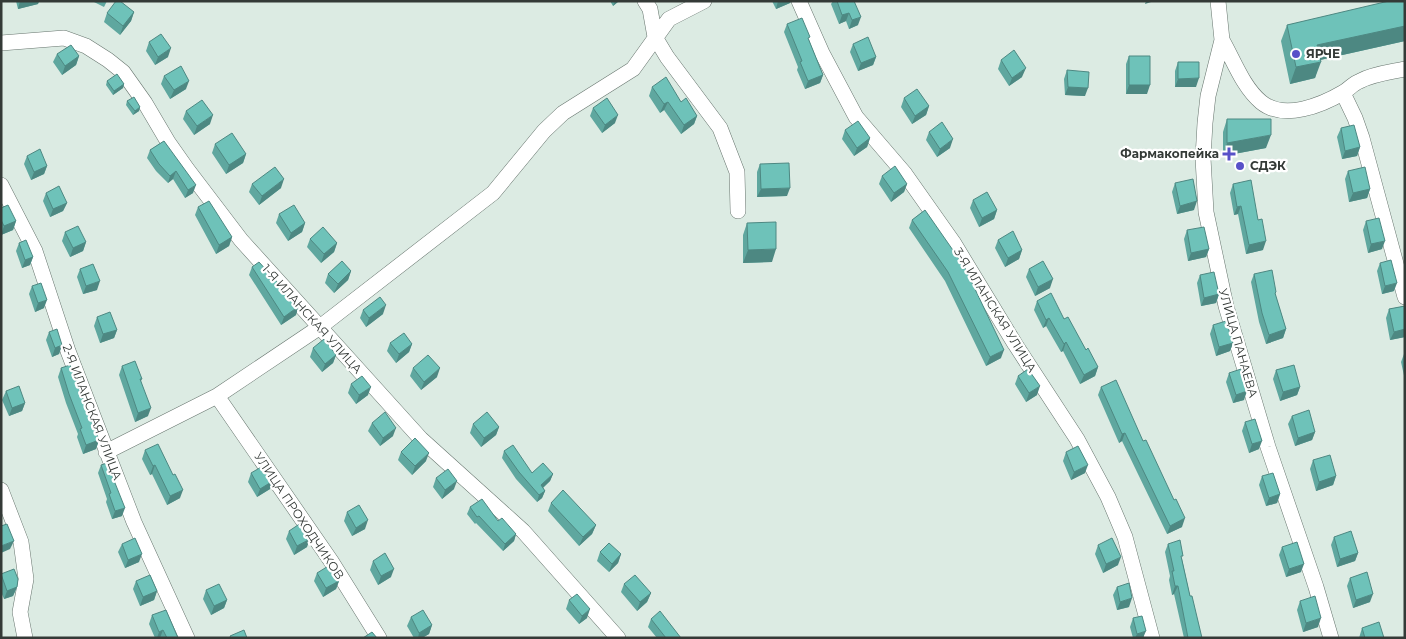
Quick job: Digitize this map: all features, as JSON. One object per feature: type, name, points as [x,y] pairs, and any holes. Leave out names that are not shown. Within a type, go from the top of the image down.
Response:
[{"type":"street","points":[[645,1],[650,9],[655,37],[667,57],[720,128],[737,172],[738,211]]},
{"type":"street","points":[[106,452],[216,396],[320,327],[493,193],[544,131],[562,113],[633,69],[669,19],[704,1]]},
{"type":"street","name":"3-Я ИЛАНСКАЯ УЛИЦА","points":[[799,1],[822,53],[856,117],[905,174],[952,242],[1077,439],[1108,497],[1124,537],[1152,638]]},
{"type":"street","points":[[1218,1],[1222,40],[1248,86],[1260,101],[1276,110],[1291,111],[1307,108],[1343,92],[1361,80],[1405,69]]},
{"type":"street","name":"1-Я ИЛАНСКАЯ УЛИЦА","points":[[1,43],[64,38],[86,46],[123,72],[145,103],[186,169],[241,240],[421,439],[524,531],[618,638]]},
{"type":"street","name":"УЛИЦА ПАНАЕВА","points":[[1222,40],[1208,96],[1206,116],[1203,158],[1206,212],[1226,306],[1268,446],[1316,587],[1331,638]]},
{"type":"street","points":[[1343,92],[1356,118],[1405,297]]},
{"type":"street","name":"2-Я ИЛАНСКАЯ УЛИЦА","points":[[1,184],[35,251],[68,350],[106,452],[134,522],[187,638]]},
{"type":"street","name":"УЛИЦА ПРОХОДЧИКОВ","points":[[216,396],[331,562],[379,638]]},
{"type":"street","points":[[1,490],[20,542],[24,560],[26,579],[20,612],[25,638]]},
{"type":"building","points":[[116,1],[120,1],[134,12],[123,26],[107,13]]},
{"type":"building","points":[[837,1],[854,1],[861,17],[852,20],[849,13],[842,15]]},
{"type":"building","points":[[1389,1],[1405,1],[1405,26],[1317,45],[1321,62],[1296,67],[1287,25]]},
{"type":"building","points":[[802,18],[823,75],[808,81],[787,24]]},
{"type":"building","points":[[161,34],[171,48],[158,57],[149,42]]},
{"type":"building","points":[[868,37],[876,57],[861,63],[853,44]]},
{"type":"building","points":[[71,45],[79,56],[65,66],[57,54]]},
{"type":"building","points":[[1014,50],[1026,68],[1012,78],[1001,60]]},
{"type":"building","points":[[1129,56],[1150,56],[1150,85],[1129,85]]},
{"type":"building","points":[[1178,62],[1199,62],[1199,78],[1178,79]]},
{"type":"building","points":[[181,66],[189,81],[174,90],[164,76]]},
{"type":"building","points":[[1067,70],[1089,72],[1088,88],[1068,87]]},
{"type":"building","points":[[117,74],[124,84],[114,91],[107,81]]},
{"type":"building","points":[[666,77],[681,102],[686,98],[697,116],[684,125],[668,102],[664,104],[652,87]]},
{"type":"building","points":[[917,89],[929,106],[915,116],[904,98]]},
{"type":"building","points":[[134,97],[140,107],[135,111],[127,101]]},
{"type":"building","points":[[607,98],[618,115],[605,125],[593,108]]},
{"type":"building","points":[[202,100],[213,115],[197,126],[186,111]]},
{"type":"building","points":[[1227,119],[1271,119],[1271,135],[1227,143]]},
{"type":"building","points":[[858,121],[870,138],[857,148],[845,130]]},
{"type":"building","points":[[942,122],[953,139],[940,149],[929,132]]},
{"type":"building","points":[[1354,125],[1360,147],[1345,151],[1341,128]]},
{"type":"building","points":[[232,133],[246,154],[229,165],[215,144]]},
{"type":"building","points":[[164,141],[196,185],[188,190],[176,171],[170,176],[150,150]]},
{"type":"building","points":[[40,149],[47,166],[34,172],[27,156]]},
{"type":"building","points":[[789,163],[790,188],[761,189],[760,164]]},
{"type":"building","points":[[895,166],[907,184],[894,193],[882,176]]},
{"type":"building","points":[[275,167],[284,179],[262,196],[252,184]]},
{"type":"building","points":[[1365,167],[1370,189],[1353,193],[1348,171]]},
{"type":"building","points":[[1193,179],[1197,201],[1180,206],[1175,183]]},
{"type":"building","points":[[1251,180],[1258,220],[1262,219],[1266,241],[1249,245],[1241,206],[1237,207],[1233,184]]},
{"type":"building","points":[[59,186],[67,203],[53,209],[46,193]]},
{"type":"building","points":[[987,192],[997,210],[982,218],[973,200]]},
{"type":"building","points":[[209,201],[232,237],[219,245],[198,207]]},
{"type":"building","points":[[8,205],[16,221],[4,226],[1,220],[1,208]]},
{"type":"building","points":[[294,205],[305,223],[291,233],[279,214]]},
{"type":"building","points":[[925,210],[964,266],[1004,350],[990,357],[948,272],[912,220]]},
{"type":"building","points":[[1379,218],[1385,241],[1371,244],[1366,221]]},
{"type":"building","points":[[776,222],[776,249],[748,250],[747,223]]},
{"type":"building","points":[[78,226],[86,242],[73,248],[65,232]]},
{"type":"building","points":[[323,227],[337,243],[324,254],[310,239]]},
{"type":"building","points":[[1204,227],[1209,249],[1191,253],[1187,230]]},
{"type":"building","points":[[1013,231],[1022,250],[1008,258],[998,240]]},
{"type":"building","points":[[26,240],[33,257],[25,260],[19,243]]},
{"type":"building","points":[[1391,260],[1397,283],[1385,286],[1380,263]]},
{"type":"building","points":[[342,261],[351,271],[338,284],[328,274]]},
{"type":"building","points":[[1043,261],[1053,279],[1038,287],[1029,269]]},
{"type":"building","points":[[259,262],[299,306],[284,317],[252,267]]},
{"type":"building","points":[[93,264],[100,281],[86,286],[80,269]]},
{"type":"building","points":[[1272,270],[1275,293],[1286,329],[1269,335],[1262,313],[1254,274]]},
{"type":"building","points":[[1214,272],[1219,294],[1204,298],[1200,275]]},
{"type":"building","points":[[41,283],[47,300],[38,303],[32,286]]},
{"type":"building","points":[[1051,293],[1064,319],[1068,317],[1086,350],[1088,348],[1098,367],[1084,375],[1066,342],[1064,344],[1049,318],[1046,320],[1037,301]]},
{"type":"building","points":[[380,297],[386,305],[369,318],[363,310]]},
{"type":"building","points":[[1405,306],[1405,329],[1394,332],[1389,309]]},
{"type":"building","points":[[110,312],[117,330],[103,334],[97,317]]},
{"type":"building","points":[[1226,321],[1233,343],[1219,347],[1213,325]]},
{"type":"building","points":[[57,329],[62,345],[55,348],[49,332]]},
{"type":"building","points":[[404,333],[412,344],[399,354],[390,343]]},
{"type":"building","points":[[324,339],[336,355],[325,364],[313,348]]},
{"type":"building","points":[[428,355],[440,368],[424,382],[413,368]]},
{"type":"building","points":[[135,361],[151,408],[138,413],[122,366]]},
{"type":"building","points":[[70,365],[99,440],[86,445],[61,368]]},
{"type":"building","points":[[1294,365],[1300,387],[1283,392],[1276,370]]},
{"type":"building","points":[[1028,369],[1040,386],[1029,393],[1018,376]]},
{"type":"building","points":[[1241,369],[1247,391],[1236,395],[1229,373]]},
{"type":"building","points":[[362,376],[371,387],[359,395],[351,384]]},
{"type":"building","points":[[1116,380],[1143,441],[1146,440],[1174,500],[1176,499],[1185,518],[1170,526],[1125,433],[1122,434],[1101,387]]},
{"type":"building","points":[[19,386],[25,403],[12,408],[6,391]]},
{"type":"building","points":[[1309,410],[1315,432],[1298,438],[1292,416]]},
{"type":"building","points":[[385,412],[396,428],[383,438],[372,423]]},
{"type":"building","points":[[487,412],[499,427],[484,438],[473,424]]},
{"type":"building","points":[[1255,419],[1262,441],[1252,444],[1245,422]]},
{"type":"building","points":[[415,438],[429,453],[415,466],[401,452]]},
{"type":"building","points":[[158,444],[173,475],[175,474],[183,490],[170,496],[155,465],[153,466],[145,450]]},
{"type":"building","points":[[513,445],[532,473],[543,463],[553,474],[541,485],[545,491],[539,495],[504,451]]},
{"type":"building","points":[[1078,446],[1088,465],[1074,472],[1066,452]]},
{"type":"building","points":[[1330,455],[1336,476],[1319,482],[1313,460]]},
{"type":"building","points":[[107,463],[125,508],[115,511],[101,465]]},
{"type":"building","points":[[263,466],[273,481],[260,489],[251,473]]},
{"type":"building","points":[[448,469],[457,481],[445,490],[436,478]]},
{"type":"building","points":[[1273,473],[1280,494],[1269,498],[1262,476]]},
{"type":"building","points":[[563,490],[596,525],[583,537],[551,503]]},
{"type":"building","points":[[482,499],[498,521],[502,518],[516,534],[505,544],[479,516],[477,517],[470,507]]},
{"type":"building","points":[[359,505],[368,520],[356,528],[347,512]]},
{"type":"building","points":[[301,523],[310,539],[297,546],[289,531]]},
{"type":"building","points":[[7,524],[14,541],[1,546],[1,526]]},
{"type":"building","points":[[1351,531],[1358,553],[1340,559],[1334,537]]},
{"type":"building","points":[[135,538],[142,554],[128,560],[122,544]]},
{"type":"building","points":[[1112,538],[1121,557],[1106,564],[1098,545]]},
{"type":"building","points":[[1180,540],[1183,556],[1181,556],[1202,638],[1188,638],[1178,586],[1175,586],[1168,544]]},
{"type":"building","points":[[1297,542],[1304,564],[1289,569],[1282,547]]},
{"type":"building","points":[[609,543],[621,554],[612,564],[600,552]]},
{"type":"building","points":[[385,553],[394,569],[381,576],[373,561]]},
{"type":"building","points":[[330,565],[339,581],[326,588],[317,573]]},
{"type":"building","points":[[14,569],[18,579],[17,587],[7,591],[1,574]]},
{"type":"building","points":[[1367,572],[1373,594],[1356,600],[1350,578]]},
{"type":"building","points":[[150,575],[157,591],[143,597],[136,581]]},
{"type":"building","points":[[635,575],[651,593],[640,602],[624,584]]},
{"type":"building","points":[[1129,583],[1132,598],[1120,602],[1117,587]]},
{"type":"building","points":[[219,584],[227,600],[214,606],[206,590]]},
{"type":"building","points":[[577,594],[590,609],[582,616],[569,600]]},
{"type":"building","points":[[1315,596],[1321,618],[1306,623],[1300,601]]},
{"type":"building","points":[[166,610],[178,638],[167,638],[163,630],[159,632],[152,615]]},
{"type":"building","points":[[423,610],[432,625],[419,633],[411,617]]},
{"type":"building","points":[[660,611],[681,638],[666,638],[651,619]]},
{"type":"building","points":[[1142,616],[1146,631],[1137,634],[1133,618]]},
{"type":"building","points":[[1379,622],[1384,638],[1365,638],[1362,628]]},
{"type":"building","points":[[244,630],[247,638],[231,638],[230,636]]},
{"type":"building","points":[[372,632],[377,638],[363,638]]},
{"type":"place","name":"ЯРЧЕ","points":[[1296,54]]},
{"type":"place","name":"Фармакопейка","points":[[1229,154]]},
{"type":"place","name":"СДЭК","points":[[1240,166]]}]
